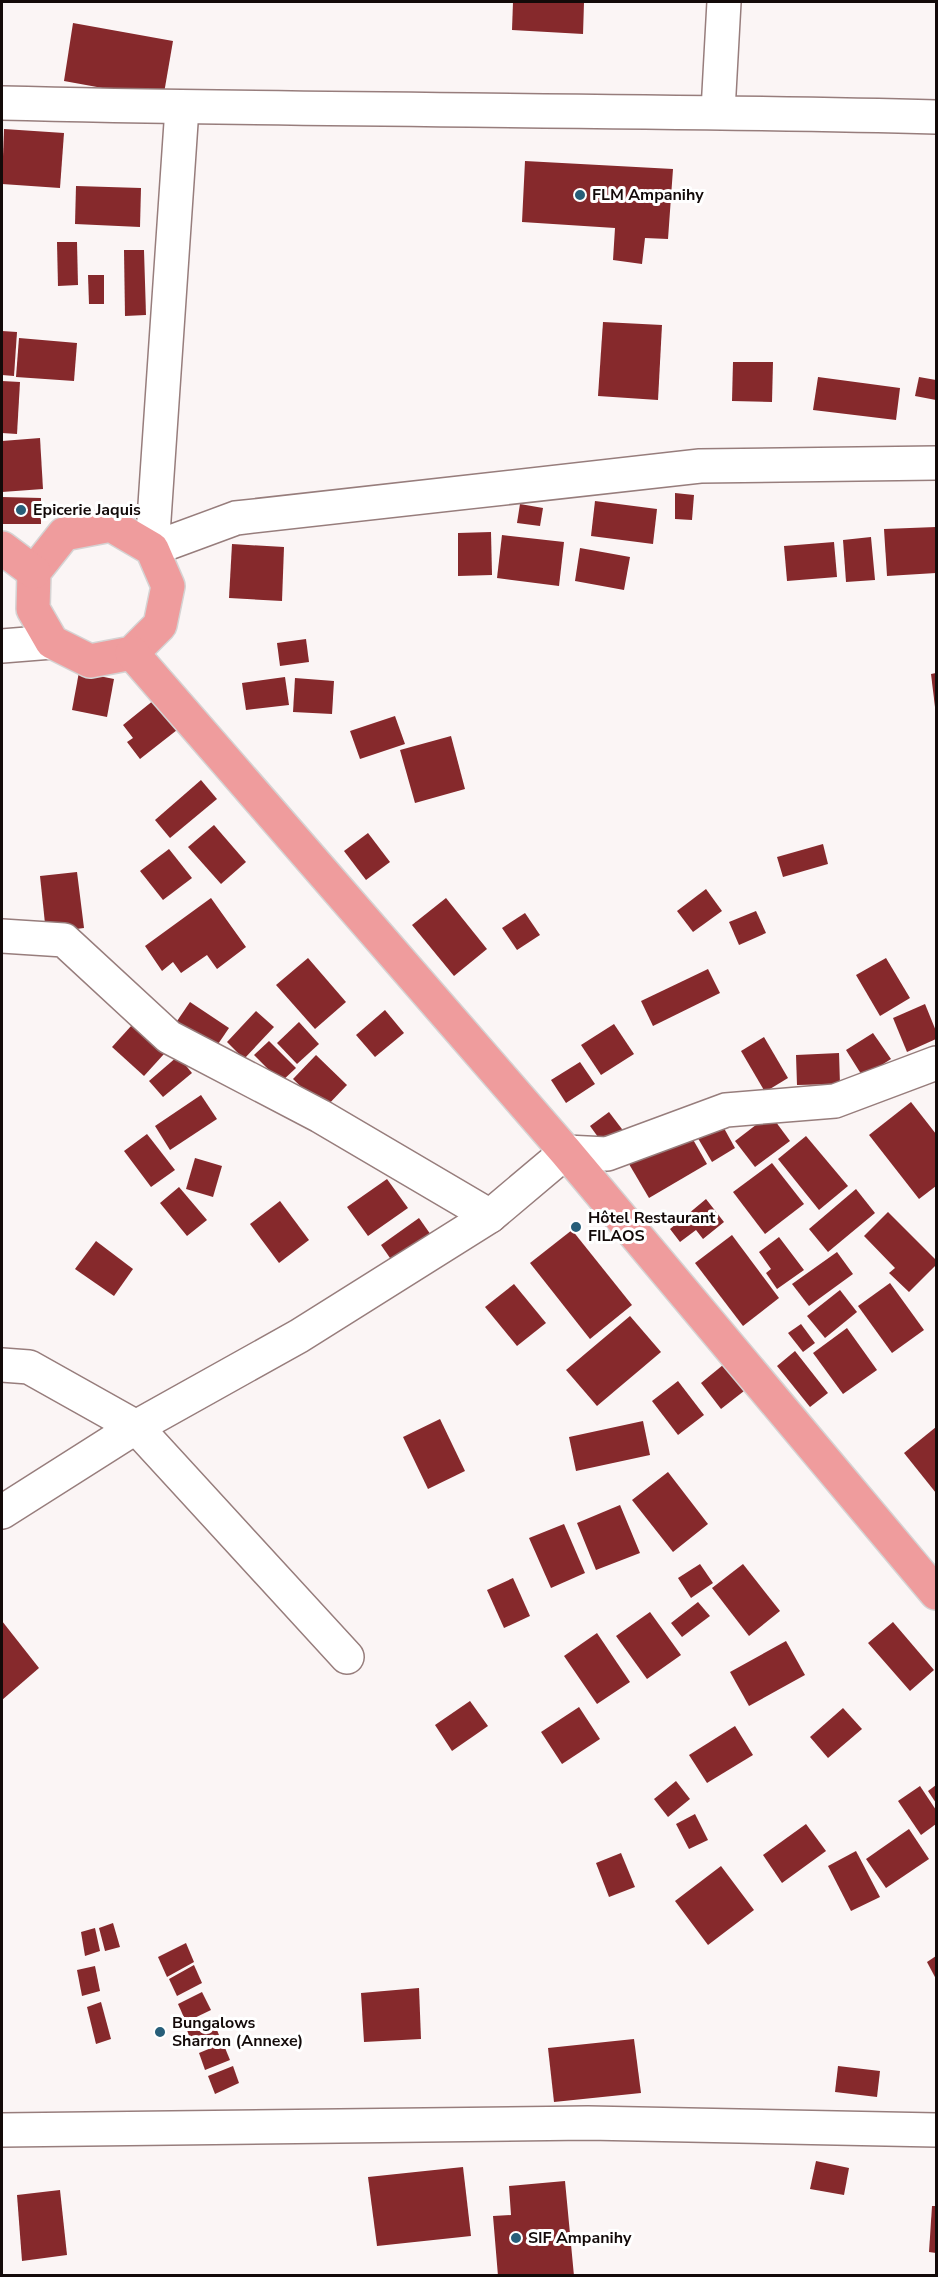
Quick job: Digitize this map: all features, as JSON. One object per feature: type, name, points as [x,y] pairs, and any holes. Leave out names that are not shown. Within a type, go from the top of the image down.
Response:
[{"type":"main road","points":[[111,525],[152,549],[168,586],[160,625],[132,653],[90,661],[52,642],[33,609],[34,572],[64,534],[111,525]]},
{"type":"main road","points":[[2,548],[34,572]]},
{"type":"main road","points":[[132,653],[566,1152],[936,1593]]},
{"type":"street","points":[[718,111],[724,2]]},
{"type":"street","points":[[2,103],[182,108],[718,111],[936,117]]},
{"type":"street","points":[[182,108],[152,549],[236,518],[700,466],[936,463]]},
{"type":"street","points":[[2,646],[52,642]]},
{"type":"street","points":[[2,936],[64,940],[169,1036],[320,1116],[490,1216]]},
{"type":"street","points":[[2,1512],[136,1427],[298,1336],[490,1216],[566,1152],[607,1154],[726,1110],[835,1101],[936,1064]]},
{"type":"street","points":[[2,1365],[29,1367],[136,1427],[347,1658]]},
{"type":"street","points":[[2,2130],[576,2124],[936,2130]]},
{"type":"building","points":[[513,2],[584,2],[583,34],[512,30]]},
{"type":"building","points":[[73,23],[173,41],[163,99],[64,81]]},
{"type":"building","points":[[4,129],[64,133],[60,188],[2,184]]},
{"type":"building","points":[[525,161],[673,169],[668,239],[645,238],[642,264],[613,260],[615,228],[522,222]]},
{"type":"building","points":[[76,186],[141,188],[140,227],[75,224]]},
{"type":"building","points":[[57,242],[77,242],[78,285],[58,286]]},
{"type":"building","points":[[124,250],[144,250],[146,315],[125,316]]},
{"type":"building","points":[[88,275],[104,275],[104,304],[89,304]]},
{"type":"building","points":[[603,322],[662,325],[658,400],[598,396]]},
{"type":"building","points":[[2,331],[17,332],[14,376],[2,375]]},
{"type":"building","points":[[19,338],[77,343],[74,381],[16,377]]},
{"type":"building","points":[[733,362],[773,362],[772,402],[732,401]]},
{"type":"building","points":[[818,377],[900,388],[896,420],[813,410]]},
{"type":"building","points":[[919,377],[936,380],[936,400],[915,396]]},
{"type":"building","points":[[2,381],[20,382],[17,434],[2,433]]},
{"type":"building","points":[[40,438],[43,489],[2,492],[2,441]]},
{"type":"building","points":[[675,493],[694,495],[692,520],[675,519]]},
{"type":"building","points":[[2,497],[41,498],[41,524],[2,524]]},
{"type":"building","points":[[595,501],[657,509],[653,544],[591,536]]},
{"type":"building","points":[[520,504],[543,508],[540,526],[517,523]]},
{"type":"building","points":[[936,527],[936,573],[887,576],[884,529]]},
{"type":"building","points":[[491,532],[492,575],[458,576],[458,533]]},
{"type":"building","points":[[502,535],[564,542],[559,586],[497,578]]},
{"type":"building","points":[[871,537],[875,580],[846,582],[843,540]]},
{"type":"building","points":[[834,542],[837,577],[787,581],[784,546]]},
{"type":"building","points":[[232,544],[284,547],[282,601],[229,598]]},
{"type":"building","points":[[580,548],[630,557],[624,590],[575,581]]},
{"type":"building","points":[[306,639],[309,662],[280,666],[277,643]]},
{"type":"building","points":[[79,672],[114,679],[107,717],[72,710]]},
{"type":"building","points":[[936,673],[936,707],[935,707],[931,674]]},
{"type":"building","points":[[285,677],[289,705],[246,710],[242,683]]},
{"type":"building","points":[[295,678],[334,681],[332,714],[293,712]]},
{"type":"building","points":[[154,700],[177,730],[140,759],[127,742],[133,738],[123,725]]},
{"type":"building","points":[[395,716],[405,744],[360,759],[350,731]]},
{"type":"building","points":[[451,736],[465,789],[415,803],[400,750]]},
{"type":"building","points":[[201,780],[217,799],[170,838],[155,820]]},
{"type":"building","points":[[214,825],[246,862],[221,884],[188,847]]},
{"type":"building","points":[[368,833],[390,862],[366,880],[344,851]]},
{"type":"building","points":[[823,844],[828,864],[783,877],[777,857]]},
{"type":"building","points":[[169,849],[192,878],[163,900],[140,871]]},
{"type":"building","points":[[77,872],[84,928],[46,933],[40,876]]},
{"type":"building","points":[[706,889],[722,911],[693,932],[677,911]]},
{"type":"building","points":[[211,898],[246,947],[217,969],[207,955],[181,973],[173,962],[162,971],[145,946]]},
{"type":"building","points":[[446,898],[487,949],[454,976],[412,925]]},
{"type":"building","points":[[756,911],[766,933],[739,945],[729,922]]},
{"type":"building","points":[[525,913],[540,935],[517,950],[502,928]]},
{"type":"building","points":[[308,958],[346,1002],[315,1029],[276,985]]},
{"type":"building","points":[[886,958],[910,998],[880,1016],[856,975]]},
{"type":"building","points":[[708,969],[720,993],[653,1026],[641,1001]]},
{"type":"building","points":[[190,1002],[229,1028],[214,1050],[175,1024]]},
{"type":"building","points":[[925,1004],[936,1031],[936,1039],[907,1052],[893,1018]]},
{"type":"building","points":[[385,1010],[404,1033],[375,1057],[356,1035]]},
{"type":"building","points":[[256,1011],[274,1027],[244,1059],[227,1042]]},
{"type":"building","points":[[299,1022],[319,1044],[297,1064],[277,1043]]},
{"type":"building","points":[[614,1024],[634,1054],[601,1075],[581,1045]]},
{"type":"building","points":[[132,1025],[164,1054],[144,1076],[112,1047]]},
{"type":"building","points":[[873,1033],[891,1059],[863,1077],[846,1050]]},
{"type":"building","points":[[764,1037],[788,1078],[765,1092],[741,1051]]},
{"type":"building","points":[[269,1041],[296,1068],[281,1082],[254,1055]]},
{"type":"building","points":[[839,1053],[840,1084],[797,1085],[796,1055]]},
{"type":"building","points":[[316,1055],[347,1085],[324,1109],[293,1079]]},
{"type":"building","points":[[178,1056],[192,1073],[163,1097],[149,1081]]},
{"type":"building","points":[[580,1062],[595,1084],[566,1103],[551,1080]]},
{"type":"building","points":[[201,1095],[217,1119],[170,1150],[155,1126]]},
{"type":"building","points":[[911,1102],[936,1134],[936,1186],[919,1199],[869,1135]]},
{"type":"building","points":[[609,1112],[625,1133],[606,1148],[590,1126]]},
{"type":"building","points":[[770,1114],[790,1141],[755,1167],[735,1141]]},
{"type":"building","points":[[720,1121],[735,1148],[712,1162],[696,1135]]},
{"type":"building","points":[[687,1129],[707,1164],[649,1198],[629,1164]]},
{"type":"building","points":[[147,1134],[175,1170],[151,1187],[124,1151]]},
{"type":"building","points":[[806,1136],[848,1186],[819,1210],[778,1159]]},
{"type":"building","points":[[195,1158],[222,1166],[213,1197],[186,1189]]},
{"type":"building","points":[[772,1163],[804,1204],[765,1234],[733,1192]]},
{"type":"building","points":[[387,1179],[408,1208],[368,1236],[347,1207]]},
{"type":"building","points":[[179,1187],[207,1220],[187,1236],[160,1203]]},
{"type":"building","points":[[856,1189],[875,1213],[828,1252],[809,1229]]},
{"type":"building","points":[[706,1199],[724,1222],[703,1239],[696,1230],[680,1242],[670,1229]]},
{"type":"building","points":[[280,1201],[309,1240],[279,1263],[250,1224]]},
{"type":"building","points":[[888,1212],[936,1260],[936,1265],[909,1292],[889,1273],[895,1268],[864,1236]]},
{"type":"building","points":[[419,1218],[438,1245],[399,1271],[381,1245]]},
{"type":"building","points":[[572,1230],[632,1305],[590,1339],[530,1263]]},
{"type":"building","points":[[732,1235],[779,1298],[743,1326],[695,1263]]},
{"type":"building","points":[[779,1237],[804,1270],[777,1289],[766,1273],[771,1269],[759,1252]]},
{"type":"building","points":[[96,1241],[133,1269],[114,1296],[75,1269]]},
{"type":"building","points":[[837,1252],[853,1274],[809,1306],[792,1284]]},
{"type":"building","points":[[890,1283],[924,1330],[892,1353],[858,1306]]},
{"type":"building","points":[[514,1284],[546,1323],[517,1346],[485,1307]]},
{"type":"building","points":[[840,1290],[857,1312],[825,1338],[807,1316]]},
{"type":"building","points":[[630,1316],[661,1352],[597,1406],[566,1370]]},
{"type":"building","points":[[801,1324],[815,1343],[803,1352],[788,1333]]},
{"type":"building","points":[[847,1328],[877,1370],[843,1394],[813,1353]]},
{"type":"building","points":[[795,1351],[828,1393],[810,1407],[777,1366]]},
{"type":"building","points":[[723,1365],[744,1391],[721,1409],[701,1383]]},
{"type":"building","points":[[678,1381],[704,1415],[678,1435],[652,1401]]},
{"type":"building","points":[[440,1419],[465,1471],[428,1489],[403,1437]]},
{"type":"building","points":[[643,1421],[650,1455],[576,1471],[569,1437]]},
{"type":"building","points":[[936,1427],[936,1493],[904,1453]]},
{"type":"building","points":[[668,1472],[708,1524],[673,1552],[632,1500]]},
{"type":"building","points":[[620,1505],[640,1553],[596,1570],[577,1523]]},
{"type":"building","points":[[564,1524],[585,1573],[551,1588],[529,1538]]},
{"type":"building","points":[[700,1564],[713,1583],[691,1598],[678,1578]]},
{"type":"building","points":[[743,1564],[780,1611],[749,1636],[712,1588]]},
{"type":"building","points":[[513,1578],[530,1616],[504,1628],[487,1590]]},
{"type":"building","points":[[698,1602],[710,1616],[682,1637],[671,1623]]},
{"type":"building","points":[[650,1612],[681,1655],[647,1679],[616,1636]]},
{"type":"building","points":[[2,1621],[39,1668],[2,1700]]},
{"type":"building","points":[[893,1622],[934,1670],[910,1691],[868,1643]]},
{"type":"building","points":[[597,1633],[630,1682],[597,1704],[564,1656]]},
{"type":"building","points":[[786,1641],[805,1675],[749,1706],[730,1672]]},
{"type":"building","points":[[470,1701],[488,1726],[452,1751],[435,1725]]},
{"type":"building","points":[[579,1707],[600,1739],[562,1764],[541,1732]]},
{"type":"building","points":[[843,1708],[862,1729],[828,1758],[810,1737]]},
{"type":"building","points":[[735,1726],[753,1755],[707,1783],[689,1755]]},
{"type":"building","points":[[676,1781],[690,1799],[668,1817],[654,1799]]},
{"type":"building","points":[[936,1785],[936,1803],[928,1791]]},
{"type":"building","points":[[920,1786],[936,1810],[936,1824],[921,1835],[898,1801]]},
{"type":"building","points":[[695,1814],[708,1840],[689,1849],[676,1824]]},
{"type":"building","points":[[806,1824],[826,1851],[782,1883],[763,1855]]},
{"type":"building","points":[[909,1829],[929,1859],[886,1888],[866,1859]]},
{"type":"building","points":[[856,1851],[880,1897],[851,1911],[828,1866]]},
{"type":"building","points":[[621,1853],[635,1887],[609,1897],[596,1863]]},
{"type":"building","points":[[721,1866],[754,1910],[708,1945],[675,1901]]},
{"type":"building","points":[[113,1923],[120,1947],[105,1951],[99,1928]]},
{"type":"building","points":[[95,1928],[100,1951],[85,1956],[81,1932]]},
{"type":"building","points":[[186,1943],[194,1962],[167,1977],[158,1957]]},
{"type":"building","points":[[936,1956],[936,1979],[927,1962]]},
{"type":"building","points":[[194,1965],[202,1983],[177,1996],[169,1979]]},
{"type":"building","points":[[95,1966],[100,1991],[82,1996],[77,1970]]},
{"type":"building","points":[[419,1988],[421,2039],[364,2042],[361,1993]]},
{"type":"building","points":[[202,1992],[211,2010],[186,2022],[178,2004]]},
{"type":"building","points":[[101,2002],[111,2039],[96,2044],[87,2007]]},
{"type":"building","points":[[212,2018],[219,2035],[193,2047],[187,2030]]},
{"type":"building","points":[[634,2039],[641,2093],[554,2102],[548,2048]]},
{"type":"building","points":[[223,2043],[230,2060],[205,2070],[199,2053]]},
{"type":"building","points":[[233,2066],[239,2083],[215,2094],[208,2076]]},
{"type":"building","points":[[838,2066],[880,2071],[877,2097],[835,2092]]},
{"type":"building","points":[[816,2161],[849,2168],[844,2195],[810,2189]]},
{"type":"building","points":[[463,2167],[471,2236],[377,2246],[368,2177]]},
{"type":"building","points":[[565,2181],[574,2276],[498,2276],[493,2216],[511,2215],[509,2186]]},
{"type":"building","points":[[60,2190],[67,2255],[22,2261],[17,2195]]},
{"type":"building","points":[[932,2206],[936,2206],[936,2253],[929,2252]]},
{"type":"place","name":"FLM Ampanihy","points":[[580,195]]},
{"type":"place","name":"Epicerie Jaquis","points":[[21,510]]},
{"type":"place","name":"Hôtel Restaurant FILAOS","points":[[576,1227]]},
{"type":"place","name":"Bungalows Sharron (Annexe)","points":[[160,2032]]},
{"type":"place","name":"SIF Ampanihy","points":[[516,2238]]}]
